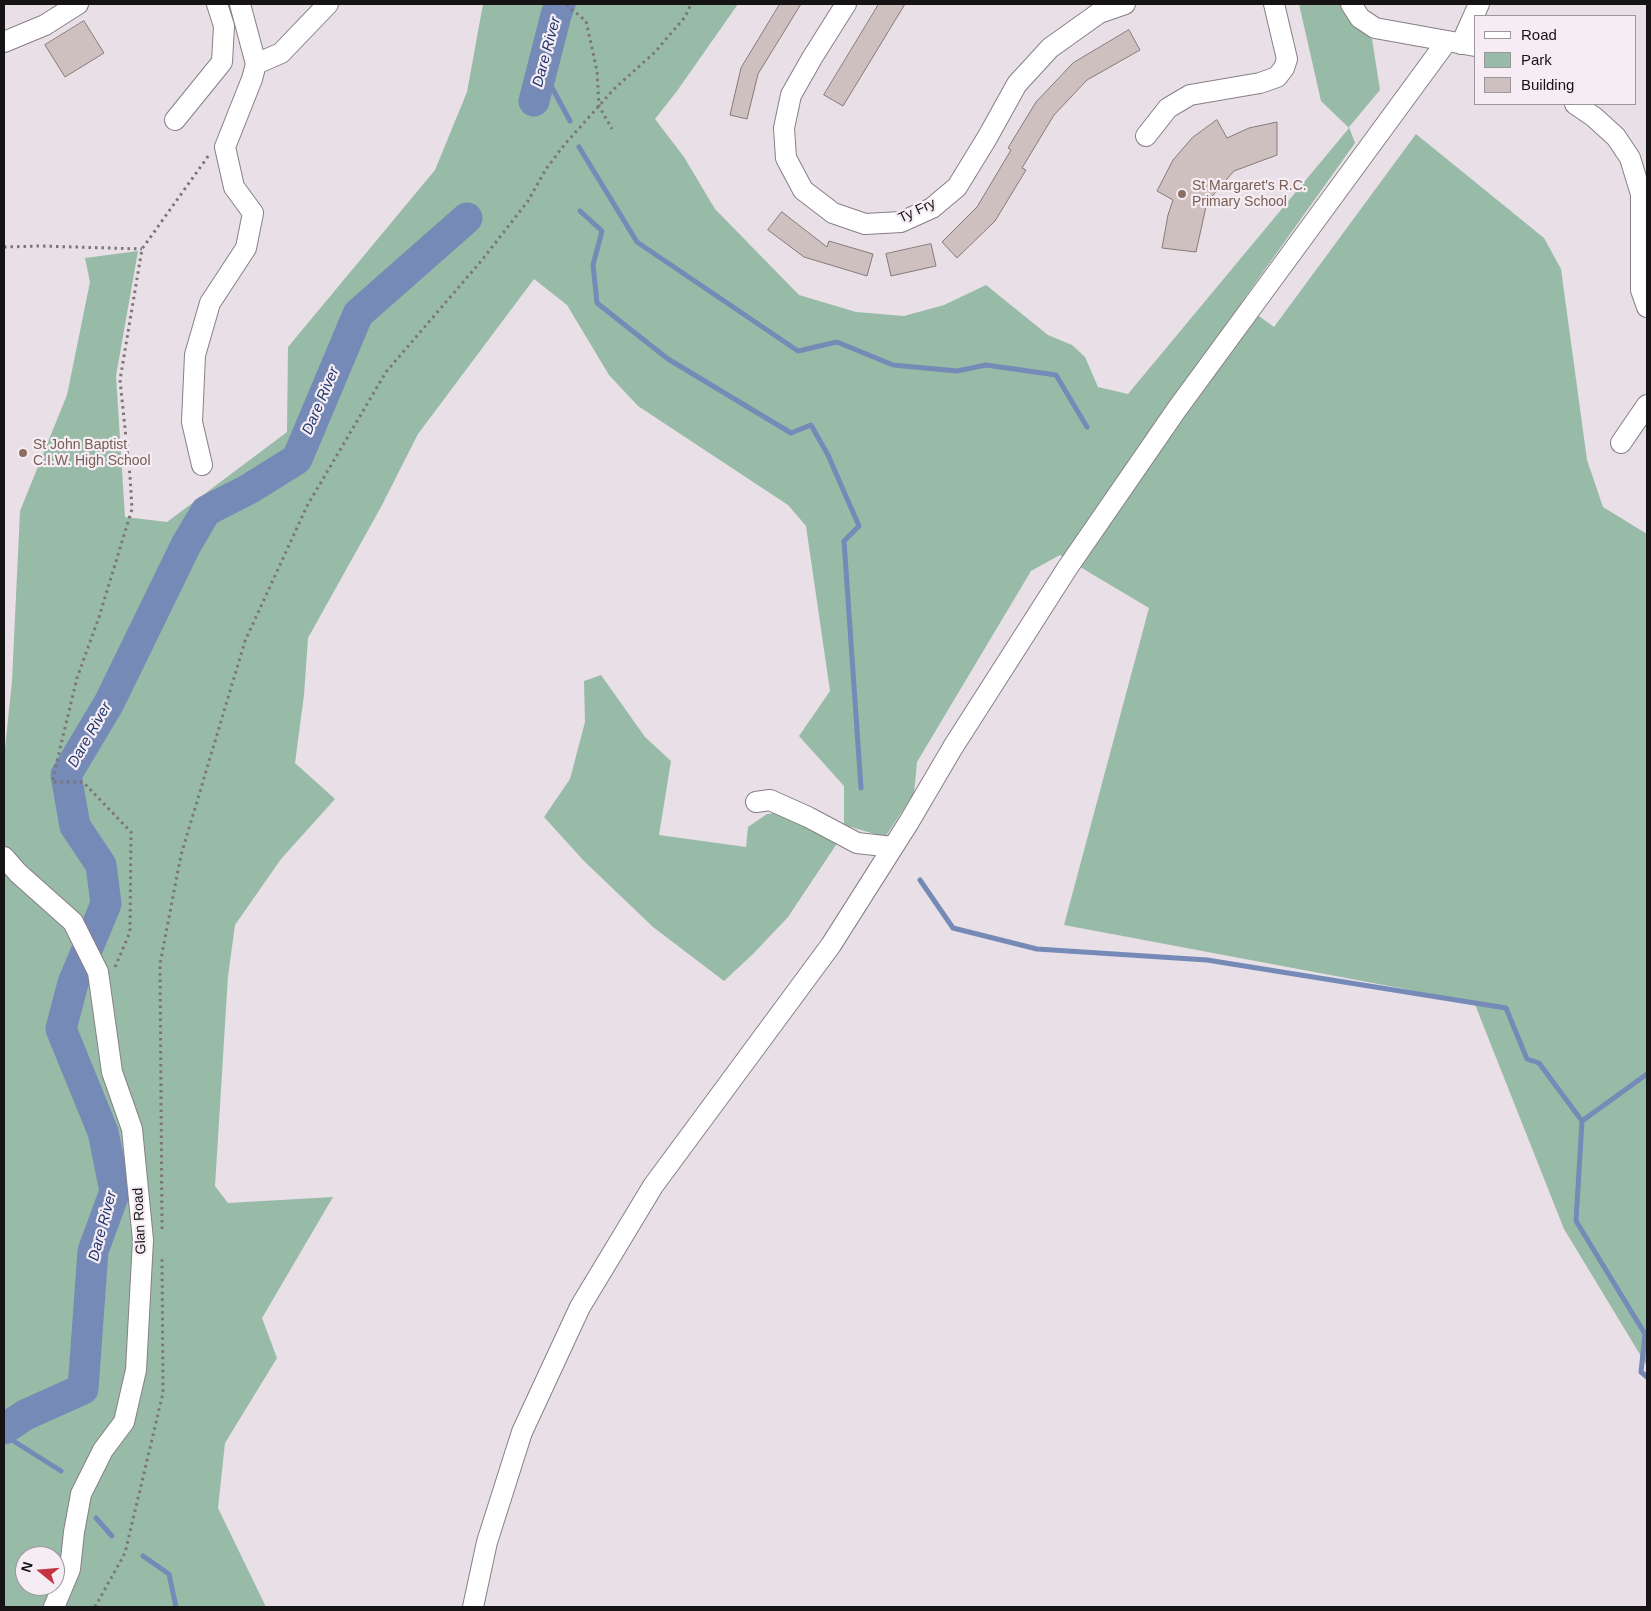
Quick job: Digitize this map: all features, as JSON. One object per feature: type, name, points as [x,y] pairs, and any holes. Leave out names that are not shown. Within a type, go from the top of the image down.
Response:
[{"type":"street","points":[[4,42],[45,24],[78,4]]},
{"type":"street","points":[[175,120],[222,62],[224,26],[216,4]]},
{"type":"street","points":[[202,465],[192,422],[195,355],[210,303],[246,248],[252,213],[234,187],[224,147],[254,71],[240,4]]},
{"type":"street","points":[[254,71],[281,53],[328,4]]},
{"type":"street","name":"Ty Fry","points":[[846,4],[791,95],[784,128],[786,158],[803,190],[833,213],[865,224],[901,222],[932,208],[957,187],[1017,84],[1050,48],[1099,13],[1125,4]]},
{"type":"street","points":[[1146,136],[1168,108],[1190,95],[1260,83],[1277,77],[1284,68],[1287,59],[1274,4]]},
{"type":"street","points":[[1351,4],[1360,18],[1375,28],[1461,44]]},
{"type":"street","points":[[473,1607],[487,1542],[522,1432],[580,1307],[653,1186],[831,945],[953,747],[1084,543],[1177,409],[1461,44],[1474,15]]},
{"type":"street","points":[[1576,105],[1594,117],[1616,137],[1630,158],[1641,194],[1641,290],[1647,307]]},
{"type":"street","points":[[1621,443],[1647,405]]},
{"type":"street","points":[[756,802],[770,800],[808,817],[857,843],[893,847]]},
{"type":"street","name":"Glan Road","points":[[4,857],[18,873],[73,922],[98,972],[112,1072],[132,1130],[143,1240],[136,1370],[124,1422],[103,1450],[81,1494],[70,1570],[54,1607]]},
{"type":"path","points":[[567,4],[586,21],[597,71],[599,106],[612,129]]},
{"type":"path","points":[[176,877],[245,641],[307,506],[386,372],[482,260],[528,201],[546,168],[565,144],[614,88],[655,52],[685,17],[691,4]]},
{"type":"path","points":[[102,998],[130,932],[131,832],[82,782],[52,782],[77,678],[99,617],[132,509],[120,380],[142,249],[207,156],[224,147]]},
{"type":"path","points":[[4,247],[41,246],[142,249]]},
{"type":"green space","points":[[483,4],[738,4],[655,119],[684,157],[715,209],[799,295],[856,312],[904,316],[944,305],[986,285],[1048,335],[1072,345],[1085,357],[1098,387],[1128,394],[1349,128],[1321,101],[1299,4],[1341,4],[1353,26],[1372,39],[1380,90],[1349,127],[1355,143],[1241,303],[1274,327],[1416,134],[1544,238],[1561,269],[1587,460],[1603,507],[1647,534],[1647,1366],[1564,1229],[1474,1002],[1064,925],[1149,608],[1060,555],[1031,571],[917,762],[914,794],[885,837],[844,825],[844,786],[799,736],[830,691],[806,526],[788,505],[638,406],[609,375],[567,305],[534,279],[418,434],[381,507],[308,638],[304,695],[295,763],[335,799],[281,859],[235,925],[228,976],[215,1186],[228,1203],[333,1197],[262,1318],[277,1358],[225,1443],[218,1508],[266,1607],[4,1607],[4,758],[12,681],[20,511],[67,395],[90,282],[85,258],[138,251],[116,376],[125,517],[167,522],[287,432],[288,347],[435,170],[467,92]]},
{"type":"green space","points":[[601,675],[645,737],[671,761],[659,835],[746,847],[748,827],[767,814],[781,812],[838,842],[788,917],[724,981],[653,927],[584,861],[544,817],[570,779],[585,722],[584,681]]},
{"type":"building","points":[[780,4],[801,4],[758,74],[747,119],[730,115],[741,68]]},
{"type":"building","points":[[879,4],[905,4],[843,106],[824,95]]},
{"type":"building","points":[[84,21],[104,53],[65,77],[45,45]]},
{"type":"building","points":[[1129,30],[1140,50],[1087,80],[1054,115],[1022,168],[1026,170],[995,221],[957,258],[942,242],[977,207],[1011,150],[1008,148],[1036,102],[1073,63]]},
{"type":"building","points":[[1217,120],[1227,138],[1249,128],[1277,122],[1277,155],[1234,171],[1207,202],[1196,252],[1162,248],[1168,215],[1173,200],[1157,191],[1173,160],[1192,138]]},
{"type":"building","points":[[782,212],[827,247],[829,241],[873,254],[867,276],[804,257],[768,230]]},
{"type":"building","points":[[931,244],[936,266],[891,276],[886,254]]},
{"type":"waterway","name":"Dare River","points":[[534,101],[560,4]]},
{"type":"waterway","points":[[542,69],[570,121]]},
{"type":"waterway","points":[[579,147],[637,242],[798,351],[837,342],[893,365],[957,371],[986,365],[1056,375],[1087,427]]},
{"type":"waterway","points":[[580,211],[602,231],[593,265],[597,303],[668,359],[791,433],[811,425],[828,455],[859,526],[844,541],[861,788]]},
{"type":"waterway","name":"Dare River","points":[[4,1429],[25,1415],[83,1389],[93,1251],[115,1191],[103,1132],[61,1029],[73,983],[106,904],[101,865],[75,826],[66,775],[109,703],[186,545],[206,511],[249,489],[297,459],[358,314],[467,218]]},
{"type":"waterway","points":[[920,880],[953,928],[1037,949],[1207,960],[1506,1008],[1527,1059],[1539,1063],[1582,1121],[1576,1221],[1645,1334],[1641,1372],[1647,1377]]},
{"type":"waterway","points":[[1582,1121],[1647,1074]]},
{"type":"waterway","points":[[4,1435],[61,1471]]},
{"type":"waterway","points":[[96,1518],[112,1536]]},
{"type":"waterway","points":[[143,1556],[169,1574],[176,1607]]},
{"type":"place","name":"St Margaret's R.C. Primary School","points":[[1182,194]]},
{"type":"place","name":"St John Baptist C.I.W. High School","points":[[23,453]]}]
